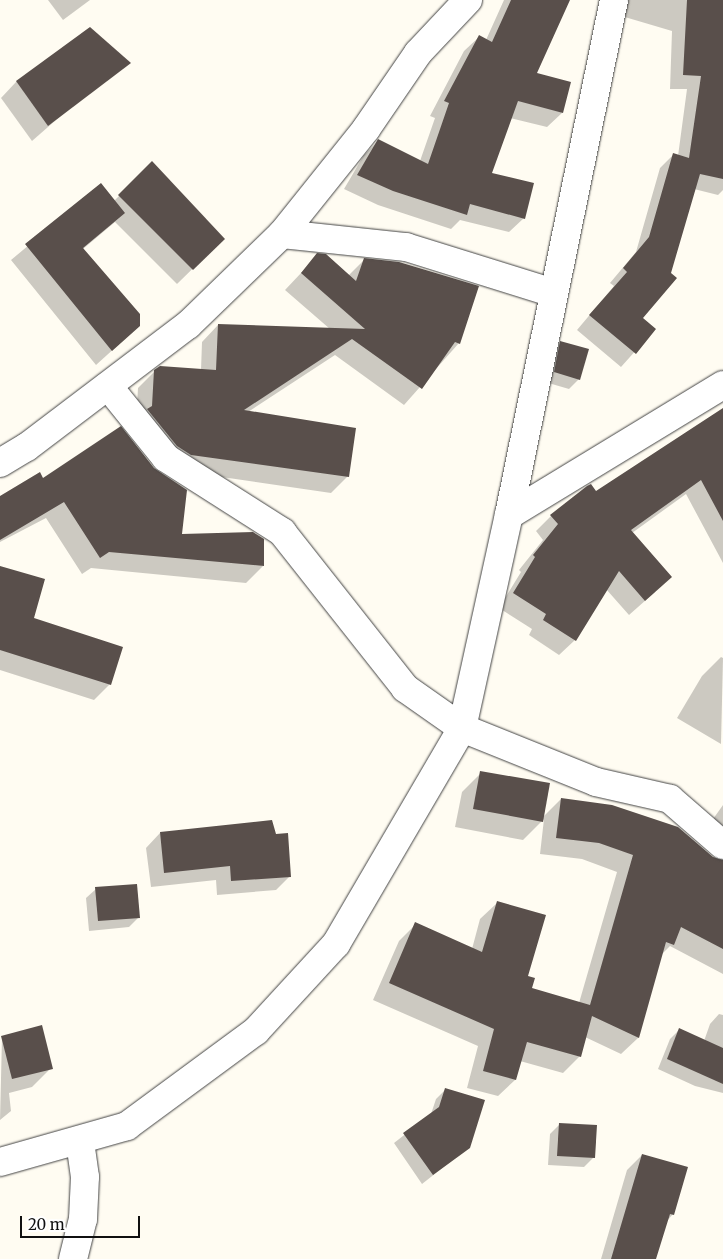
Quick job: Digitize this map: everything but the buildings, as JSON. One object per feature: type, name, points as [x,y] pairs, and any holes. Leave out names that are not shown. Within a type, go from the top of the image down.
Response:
[{"type":"street","points":[[0,463],[27,447],[188,325],[282,234],[366,129],[418,53],[468,0]]},
{"type":"street","points":[[0,1162],[127,1126],[256,1031],[336,944],[462,728],[509,516],[614,0]]},
{"type":"street","points":[[282,234],[406,247],[554,293]]},
{"type":"street","points":[[509,516],[723,385]]},
{"type":"street","points":[[108,386],[166,458],[282,532],[405,688],[462,728],[596,782],[670,800],[723,845]]},
{"type":"street","points":[[72,1259],[83,1219],[85,1176],[80,1140]]}]
